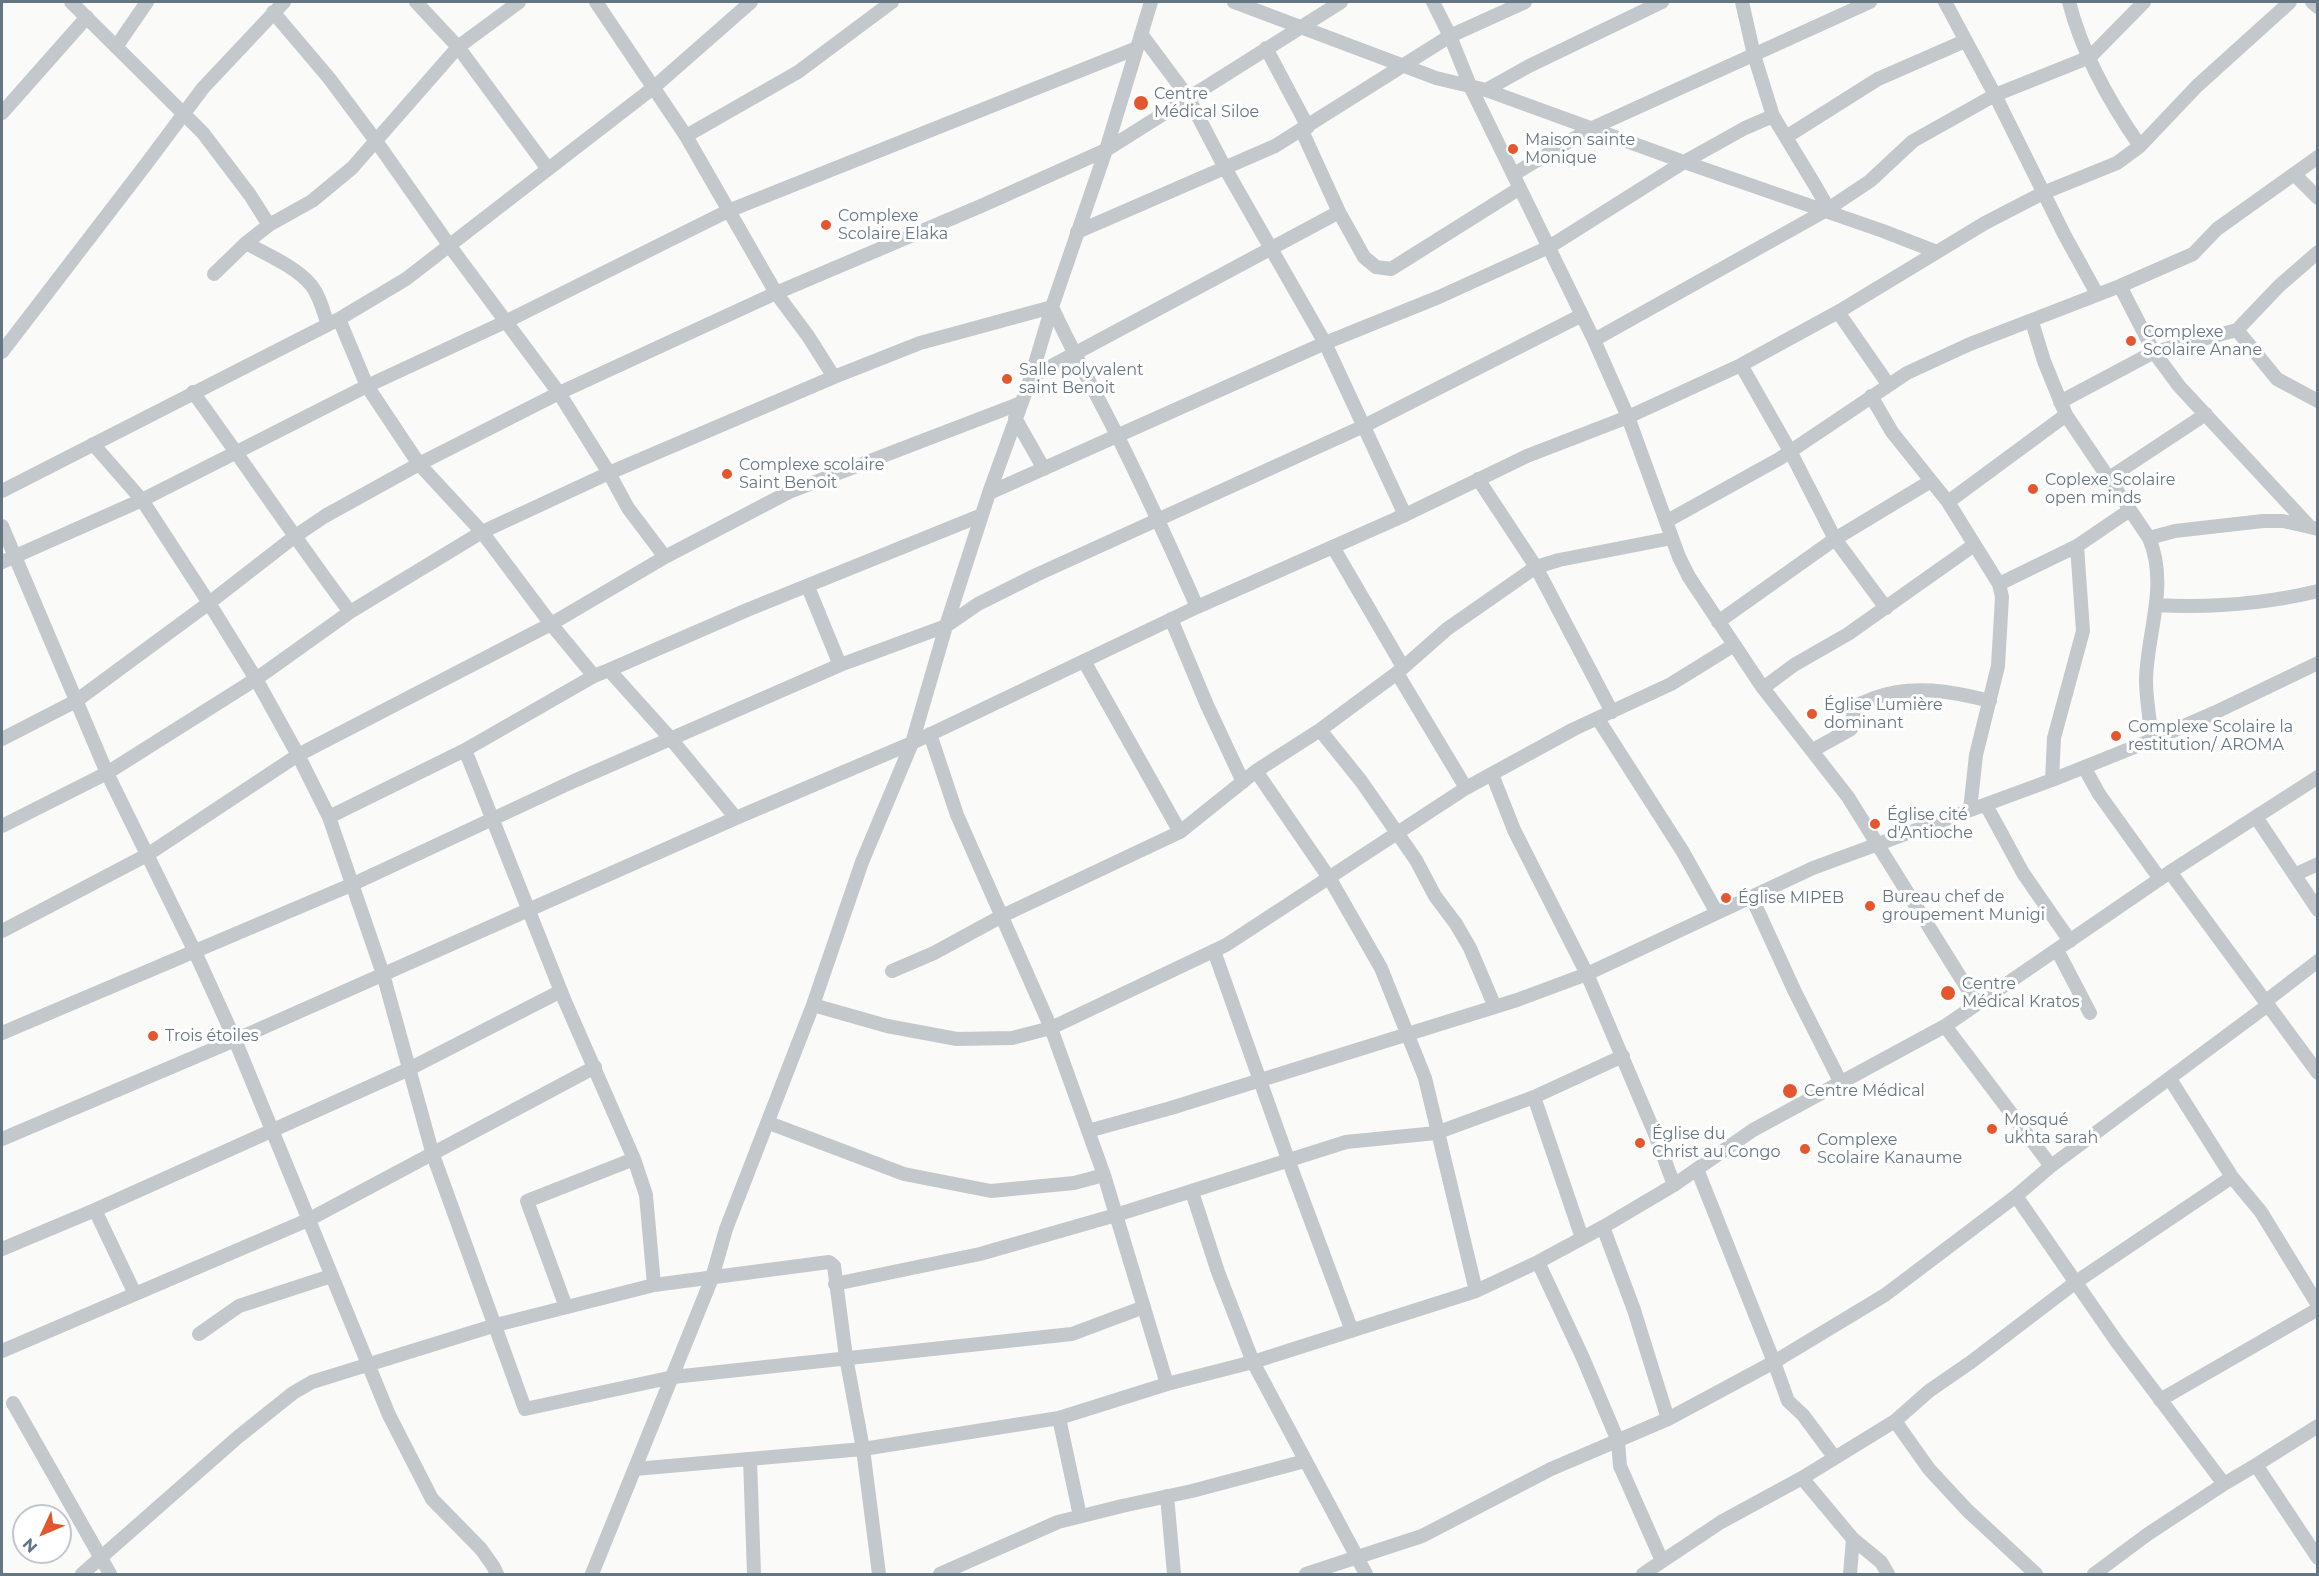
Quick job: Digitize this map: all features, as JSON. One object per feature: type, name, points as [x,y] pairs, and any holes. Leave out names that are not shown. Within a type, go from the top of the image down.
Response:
[{"type":"street","points":[[71,2],[203,133],[230,167],[269,225]]},
{"type":"street","points":[[116,47],[147,2]]},
{"type":"street","points":[[2,352],[203,88],[284,2]]},
{"type":"street","points":[[416,2],[458,47],[548,168]]},
{"type":"street","points":[[214,274],[246,243],[269,225],[312,201],[352,168],[458,47],[519,2]]},
{"type":"street","points":[[596,2],[686,136],[776,293],[808,336],[834,377]]},
{"type":"street","points":[[2,491],[334,322],[406,279],[654,88],[751,2]]},
{"type":"street","points":[[686,136],[798,72],[892,2]]},
{"type":"street","points":[[592,1575],[712,1278],[726,1229],[813,1005],[862,862],[912,743],[946,626],[1106,150],[1151,2]]},
{"type":"street","points":[[1234,2],[1436,78],[1486,90],[1937,252]]},
{"type":"street","points":[[2,739],[76,701],[294,537],[325,516],[419,464],[559,393],[776,293],[1106,150],[1341,2]]},
{"type":"street","points":[[1433,2],[1450,36],[1471,88],[1594,340],[1628,417],[1672,538],[1689,577],[1763,688],[1848,797],[1977,1004]]},
{"type":"street","points":[[1077,232],[1275,146],[1450,36],[1525,2]]},
{"type":"street","points":[[1486,90],[1529,66],[1662,2]]},
{"type":"street","points":[[1742,2],[1754,55],[1773,116],[1820,194],[1826,211]]},
{"type":"street","points":[[1514,174],[1590,129],[1870,2]]},
{"type":"street","points":[[1945,2],[2097,294]]},
{"type":"street","points":[[2069,2],[2074,21],[2108,95],[2140,146]]},
{"type":"street","points":[[1594,340],[1826,211],[1870,181],[1913,141],[1995,95],[2090,57],[2144,2]]},
{"type":"street","points":[[2,1139],[235,1040],[736,818],[912,743],[1197,606],[1405,515],[1527,456],[1628,417],[1741,365],[1838,312],[1985,223],[2043,193],[2117,164],[2140,146],[2197,86],[2290,2]]},
{"type":"street","points":[[2312,2],[2318,7]]},
{"type":"street","points":[[273,12],[329,78],[559,393],[609,472],[628,508],[665,557]]},
{"type":"street","points":[[2,113],[87,17]]},
{"type":"street","points":[[1139,41],[1188,97],[1225,168],[1325,343],[1405,515]]},
{"type":"street","points":[[8,560],[142,500],[367,386],[505,322],[728,211],[1139,41]]},
{"type":"street","points":[[1786,137],[1878,79],[1965,41]]},
{"type":"street","points":[[1266,48],[1305,129],[1340,212],[1364,257],[1376,267],[1391,268],[1520,188]]},
{"type":"street","points":[[989,493],[1325,343],[1438,297],[1549,247],[1684,162],[1745,128],[1773,116]]},
{"type":"street","points":[[1667,521],[1790,451],[1907,373],[1970,344],[2032,322],[2193,254],[2217,229],[2318,157]]},
{"type":"street","points":[[2295,175],[2318,198]]},
{"type":"street","points":[[1031,377],[1340,212]]},
{"type":"street","points":[[246,243],[280,262],[310,284],[334,322],[367,386],[419,464],[482,532],[551,624],[594,676]]},
{"type":"street","points":[[1948,502],[2063,408],[2154,352],[2237,330],[2279,286],[2318,252]]},
{"type":"street","points":[[2120,286],[2154,352],[2179,386],[2314,528]]},
{"type":"street","points":[[1052,307],[1158,519],[1197,606]]},
{"type":"street","points":[[2,826],[107,773],[255,679],[350,612],[482,532],[609,472],[920,343],[1052,307]]},
{"type":"street","points":[[1838,312],[1888,384]]},
{"type":"street","points":[[3,1029],[195,952],[351,885],[494,818],[840,665],[946,626],[978,604],[1158,519],[1364,426],[1582,315]]},
{"type":"street","points":[[2032,322],[2044,361],[2063,408],[2149,538],[2158,567],[2156,605],[2146,680],[2152,740]]},
{"type":"street","points":[[2237,330],[2277,379],[2318,401]]},
{"type":"street","points":[[1741,365],[1790,451],[1834,539],[1886,608]]},
{"type":"street","points":[[193,392],[237,452],[294,537],[350,612]]},
{"type":"street","points":[[1871,396],[1892,432],[1948,502],[1999,584],[2002,597],[1998,666],[1976,755],[1970,810]]},
{"type":"street","points":[[2,931],[147,855],[298,755],[551,624],[665,557],[789,492],[1021,403]]},
{"type":"street","points":[[2109,478],[2206,414]]},
{"type":"street","points":[[1015,418],[1044,469]]},
{"type":"street","points":[[93,444],[142,500],[209,603],[298,755],[329,817],[383,974],[433,1155],[526,1410],[673,1377],[1072,1334],[1144,1307]]},
{"type":"street","points":[[1478,479],[1536,567],[1612,712]]},
{"type":"street","points":[[1718,622],[1834,539],[1931,481]]},
{"type":"street","points":[[1999,584],[2077,546],[2130,510]]},
{"type":"street","points":[[329,817],[465,750],[609,669],[747,610],[982,515]]},
{"type":"street","points":[[2149,538],[2175,531],[2263,521],[2283,520],[2314,528]]},
{"type":"street","points":[[2,526],[8,560],[235,1040],[389,1415],[432,1499],[481,1549],[497,1575]]},
{"type":"street","points":[[892,971],[934,953],[1002,916],[1180,832],[1256,771],[1320,730],[1400,670],[1447,630],[1536,567],[1559,560],[1672,538]]},
{"type":"street","points":[[1763,688],[1794,665],[1848,634],[1974,545]]},
{"type":"street","points":[[2052,780],[2054,738],[2083,631],[2077,546]]},
{"type":"street","points":[[1333,547],[1466,788]]},
{"type":"street","points":[[808,587],[840,665]]},
{"type":"street","points":[[2156,605],[2226,606],[2318,591]]},
{"type":"street","points":[[1171,619],[1207,705],[1243,782]]},
{"type":"street","points":[[813,1005],[887,1026],[957,1039],[1012,1038],[1051,1028],[1214,951],[1330,879],[1466,788],[1574,729],[1671,684],[1734,645]]},
{"type":"street","points":[[1084,661],[1180,832]]},
{"type":"street","points":[[1088,1131],[1171,1108],[1495,1007],[1587,974],[1813,868],[1986,805],[2152,740],[2318,663]]},
{"type":"street","points":[[609,669],[736,818]]},
{"type":"street","points":[[1813,750],[1851,729],[1854,710],[1859,704],[1881,696],[1924,690],[1953,691],[1990,701]]},
{"type":"street","points":[[1598,719],[1683,852],[1717,913]]},
{"type":"street","points":[[1320,730],[1361,781],[1416,860],[1435,896],[1470,948],[1495,1007]]},
{"type":"street","points":[[930,734],[957,815],[1051,1028],[1104,1175],[1167,1384]]},
{"type":"street","points":[[465,750],[561,991],[634,1159],[646,1195],[654,1285]]},
{"type":"street","points":[[2084,767],[2099,794],[2267,1003],[2318,1073]]},
{"type":"street","points":[[1256,771],[1330,879],[1381,968],[1425,1078],[1436,1133],[1476,1291]]},
{"type":"street","points":[[1492,774],[1514,830],[1587,974],[1623,1056],[1674,1185]]},
{"type":"street","points":[[635,1469],[863,1449],[1059,1418],[1167,1384],[1253,1362],[1476,1291],[1538,1262],[1603,1227],[1674,1185],[1753,1130],[1945,1026],[2165,876],[2318,777]]},
{"type":"street","points":[[1986,805],[2023,873],[2070,941]]},
{"type":"street","points":[[2256,817],[2318,910]]},
{"type":"street","points":[[2296,874],[2318,864]]},
{"type":"street","points":[[1752,898],[1795,992],[1841,1083]]},
{"type":"street","points":[[2056,950],[2090,1012]]},
{"type":"street","points":[[1214,951],[1352,1331]]},
{"type":"street","points":[[1306,1575],[1422,1536],[1551,1469],[1668,1419],[1774,1362],[1885,1295],[2016,1196],[2050,1166],[2170,1079],[2318,961]]},
{"type":"street","points":[[2,1249],[95,1210],[409,1069],[561,991]]},
{"type":"street","points":[[1945,1026],[2050,1166]]},
{"type":"street","points":[[835,1284],[980,1254],[1192,1192],[1346,1142],[1436,1133],[1534,1097],[1623,1056]]},
{"type":"street","points":[[2,1351],[308,1220],[595,1067]]},
{"type":"street","points":[[2160,1400],[2318,1307],[2261,1212],[2232,1177],[2170,1079]]},
{"type":"street","points":[[1534,1097],[1582,1238]]},
{"type":"street","points":[[769,1123],[904,1174],[991,1191],[1074,1184],[1104,1175]]},
{"type":"street","points":[[566,1307],[527,1201],[634,1159]]},
{"type":"street","points":[[1697,1169],[1788,1401],[1803,1415],[1835,1458]]},
{"type":"street","points":[[1645,1574],[1721,1522],[1802,1478],[1895,1421],[1929,1391],[2076,1282],[2232,1177]]},
{"type":"street","points":[[1192,1192],[1218,1272],[1253,1362],[1366,1575]]},
{"type":"street","points":[[2016,1196],[2160,1400],[2224,1484]]},
{"type":"street","points":[[95,1210],[135,1294]]},
{"type":"street","points":[[1603,1227],[1634,1310],[1668,1419]]},
{"type":"street","points":[[82,1575],[237,1437],[293,1393],[312,1382],[495,1325],[654,1285],[829,1262],[834,1266],[846,1357],[863,1449],[879,1575]]},
{"type":"street","points":[[1538,1262],[1583,1358],[1618,1441],[1620,1466],[1662,1561]]},
{"type":"street","points":[[199,1334],[239,1306],[331,1276]]},
{"type":"street","points":[[13,1403],[110,1575]]},
{"type":"street","points":[[1059,1418],[1080,1516]]},
{"type":"street","points":[[1895,1421],[1929,1469],[1967,1510],[2036,1575]]},
{"type":"street","points":[[2094,1575],[2148,1534],[2318,1426]]},
{"type":"street","points":[[750,1459],[754,1575]]},
{"type":"street","points":[[940,1575],[1050,1525],[1305,1461]]},
{"type":"street","points":[[2256,1465],[2315,1548]]},
{"type":"street","points":[[1802,1478],[1853,1539],[1881,1562],[1888,1575]]},
{"type":"street","points":[[1167,1496],[1174,1575]]},
{"type":"street","points":[[1850,1575],[1853,1539]]},
{"type":"place","name":"Centre Médical Siloe","points":[[1141,103]]},
{"type":"place","name":"Maison sainte Monique","points":[[1513,149]]},
{"type":"place","name":"Complexe Scolaire Elaka","points":[[826,225]]},
{"type":"place","name":"Complexe Scolaire Anane","points":[[2131,341]]},
{"type":"place","name":"Salle polyvalent saint Benoit","points":[[1007,379]]},
{"type":"place","name":"Complexe scolaire Saint Benoit","points":[[727,474]]},
{"type":"place","name":"Coplexe Scolaire open minds","points":[[2033,489]]},
{"type":"place","name":"Église Lumière dominant","points":[[1812,714]]},
{"type":"place","name":"Complexe Scolaire la restitution/ AROMA","points":[[2116,736]]},
{"type":"place","name":"Église cité d'Antioche","points":[[1875,824]]},
{"type":"place","name":"Église MIPEB","points":[[1726,898]]},
{"type":"place","name":"Bureau chef de groupement Munigi","points":[[1870,906]]},
{"type":"place","name":"Centre Médical Kratos","points":[[1948,993]]},
{"type":"place","name":"Trois étoiles","points":[[153,1036]]},
{"type":"place","name":"Centre Médical","points":[[1790,1091]]},
{"type":"place","name":"Mosqué ukhta sarah","points":[[1992,1129]]},
{"type":"place","name":"Église du Christ au Congo","points":[[1640,1143]]},
{"type":"place","name":"Complexe Scolaire Kanaume","points":[[1805,1149]]}]
